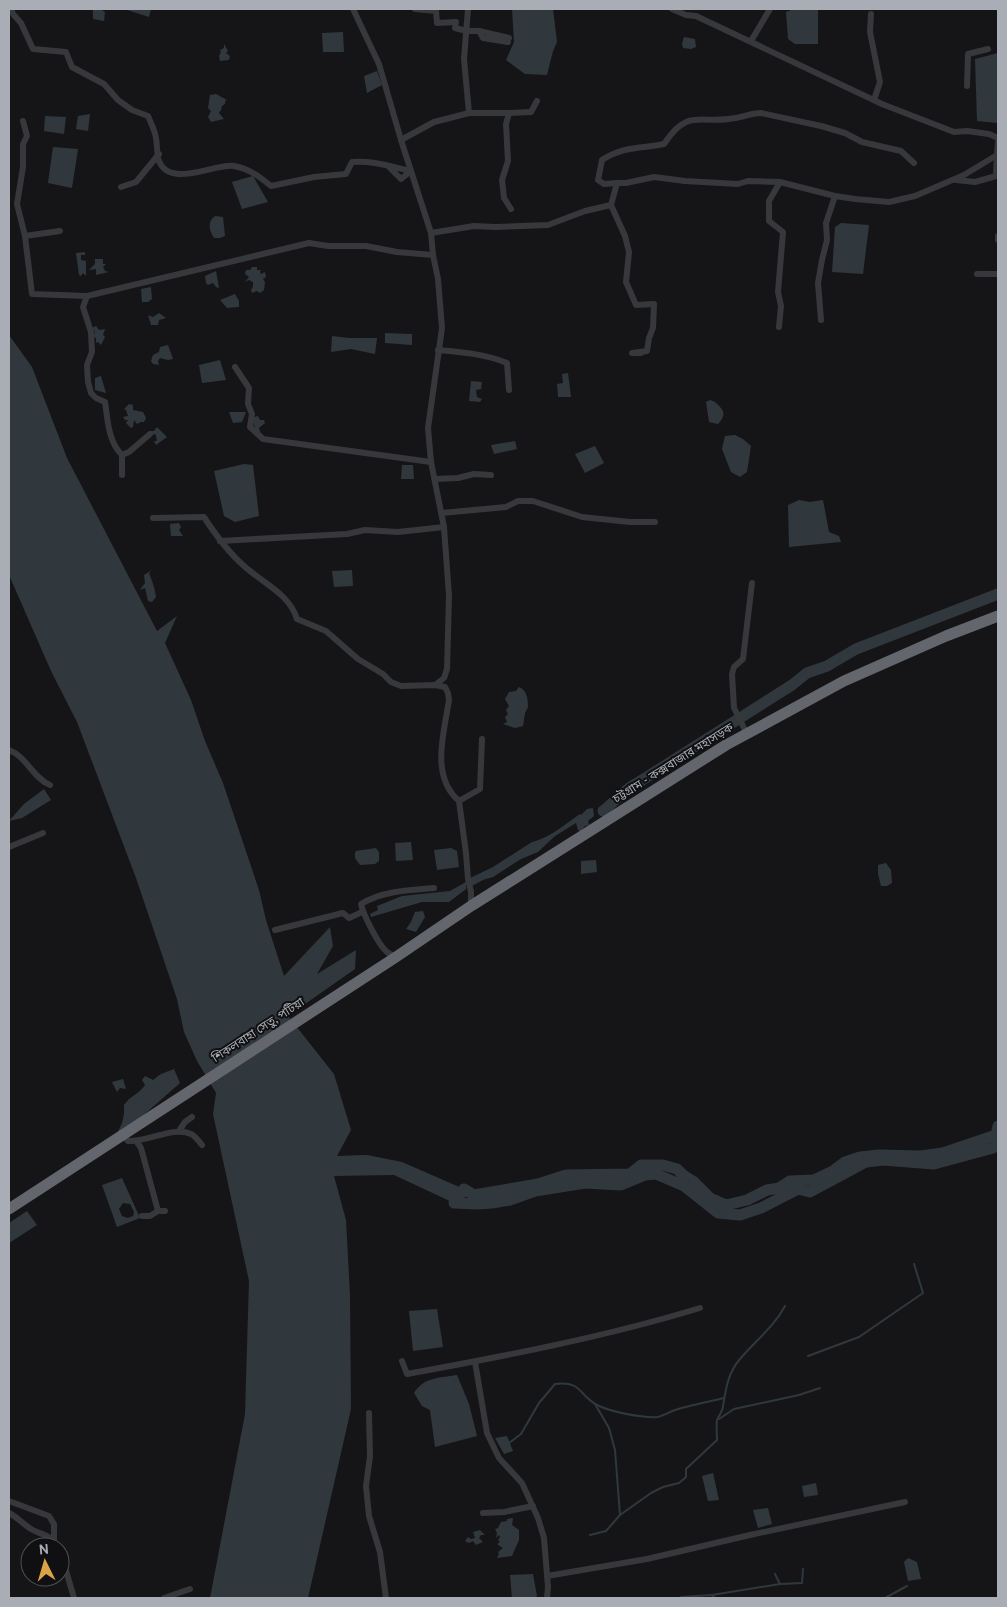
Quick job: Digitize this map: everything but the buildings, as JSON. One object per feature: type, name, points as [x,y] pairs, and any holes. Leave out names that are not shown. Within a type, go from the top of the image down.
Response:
[{"type":"highway","name":"চট্টগ্রাম - কক্সবাজার মহাসড়ক","points":[[380,968],[470,906],[717,750],[745,729],[844,681],[946,636],[998,616]]},
{"type":"highway","name":"শিকলবাহা সেতু, পটিয়া","points":[[9,1209],[380,968]]},
{"type":"street","points":[[11,9],[21,23],[33,49],[66,52],[72,67],[104,84],[118,100],[132,110],[148,116],[156,136],[159,154],[158,161],[166,170],[182,175],[216,167],[233,166],[255,173],[271,186],[314,177],[346,174],[352,162],[363,161],[411,171]]},
{"type":"street","points":[[353,9],[379,64],[400,140],[431,233],[438,279],[442,328],[428,428],[431,462],[444,527],[449,596],[448,656],[444,678],[435,685]]},
{"type":"street","points":[[415,9],[436,11],[437,23],[456,22],[455,28],[466,31],[479,31],[482,38],[509,40]]},
{"type":"street","points":[[468,9],[464,59],[469,113]]},
{"type":"street","points":[[672,9],[686,16],[696,16],[874,100],[954,132],[967,131],[989,134],[998,138]]},
{"type":"street","points":[[751,41],[770,9]]},
{"type":"street","points":[[871,14],[870,32],[880,82],[874,100]]},
{"type":"street","points":[[967,86],[968,54],[988,49]]},
{"type":"street","points":[[400,140],[434,122],[469,113],[531,112],[537,101]]},
{"type":"street","points":[[509,113],[506,124],[508,160],[502,180],[504,198],[511,209]]},
{"type":"street","points":[[914,163],[900,151],[862,142],[845,133],[761,113],[735,118],[694,119],[683,122],[671,133],[664,144],[631,148],[611,154],[602,160],[598,180],[604,184],[626,184],[654,177],[738,184],[748,181],[780,182],[835,196],[890,202],[916,196],[953,180],[997,155]]},
{"type":"street","points":[[24,121],[26,136],[23,144],[23,167],[17,204],[25,236],[32,294],[88,296],[308,243],[328,246],[366,246],[396,252],[433,255]]},
{"type":"street","points":[[953,180],[975,182],[996,176],[998,142]]},
{"type":"street","points":[[121,187],[136,182],[159,154]]},
{"type":"street","points":[[779,327],[781,306],[778,292],[783,232],[769,221],[769,201],[780,182]]},
{"type":"street","points":[[617,183],[611,205],[625,236],[628,252],[626,282],[636,304],[654,304],[653,328],[647,351],[632,353],[641,353]]},
{"type":"street","points":[[821,320],[818,283],[827,240],[826,223],[835,196]]},
{"type":"street","points":[[431,233],[474,226],[548,225],[585,210],[611,205]]},
{"type":"street","points":[[25,236],[60,232]]},
{"type":"street","points":[[977,274],[998,274]]},
{"type":"street","points":[[88,296],[83,307],[91,332],[92,352],[87,365],[88,382],[91,393],[96,398],[106,402],[111,439],[115,448],[122,455],[122,475]]},
{"type":"street","points":[[438,350],[472,353],[492,357],[507,363],[509,390]]},
{"type":"street","points":[[236,367],[249,388],[248,404],[252,414],[250,427],[263,439],[431,462]]},
{"type":"street","points":[[122,455],[129,452],[150,434]]},
{"type":"street","points":[[435,479],[458,478],[474,474],[491,476]]},
{"type":"street","points":[[442,514],[506,507],[518,502],[532,501],[582,517],[630,522],[655,522]]},
{"type":"street","points":[[153,518],[204,517],[220,541],[243,566],[284,596],[292,608],[296,619],[326,631],[358,659],[383,674],[391,682],[401,686],[435,685],[445,687],[448,693],[442,775],[446,786],[459,801],[471,892],[470,906]]},
{"type":"street","points":[[220,541],[347,534],[365,530],[398,532],[444,527]]},
{"type":"street","points":[[745,729],[734,707],[732,674],[734,667],[743,659],[752,583]]},
{"type":"street","points":[[459,801],[480,789],[482,739]]},
{"type":"street","points":[[9,750],[23,758],[44,782],[50,785]]},
{"type":"street","points":[[9,847],[43,834]]},
{"type":"street","points":[[396,957],[386,952],[362,912],[361,904],[372,898],[401,891],[434,888]]},
{"type":"street","points":[[275,930],[343,913],[349,918],[362,912]]},
{"type":"street","points":[[180,1131],[185,1122],[192,1117]]},
{"type":"street","points":[[122,1135],[128,1141],[138,1142],[180,1131],[192,1134],[202,1145]]},
{"type":"street","points":[[138,1142],[162,1211],[150,1216],[142,1216]]},
{"type":"street","points":[[402,1361],[407,1374],[475,1362],[647,1323],[700,1308]]},
{"type":"street","points":[[475,1362],[487,1433],[499,1458],[522,1483],[533,1506],[544,1538],[548,1598]]},
{"type":"street","points":[[369,1413],[370,1456],[366,1486],[369,1516],[380,1552],[386,1598]]},
{"type":"street","points":[[9,1501],[49,1516],[54,1524],[55,1537]]},
{"type":"street","points":[[546,1576],[647,1559],[905,1502]]},
{"type":"street","points":[[482,1513],[504,1512],[533,1506]]},
{"type":"street","points":[[9,1513],[21,1520],[28,1528],[48,1537]]},
{"type":"street","points":[[70,1582],[74,1598]]},
{"type":"street","points":[[164,1598],[190,1589]]},
{"type":"shaded area","points":[[93,9],[100,9],[105,12],[104,21],[93,19]]},
{"type":"shaded area","points":[[124,9],[151,9],[149,17]]},
{"type":"shaded area","points":[[512,9],[553,9],[557,42],[547,75],[525,74],[506,60],[514,42]]},
{"type":"shaded area","points":[[794,9],[818,9],[818,44],[795,44],[788,39],[786,12]]},
{"type":"shaded area","points":[[343,32],[344,52],[323,52],[322,33]]},
{"type":"shaded area","points":[[684,37],[695,39],[696,47],[691,49],[683,48]]},
{"type":"shaded area","points":[[224,44],[228,51],[226,53],[230,56],[229,60],[220,61],[220,50],[224,48]]},
{"type":"shaded area","points":[[998,53],[998,123],[977,121],[975,59]]},
{"type":"shaded area","points":[[377,71],[382,85],[367,93],[364,76]]},
{"type":"shaded area","points":[[216,94],[227,100],[219,113],[224,119],[211,122],[208,117],[211,111],[208,108],[210,95]]},
{"type":"shaded area","points":[[90,114],[88,131],[76,129],[78,116]]},
{"type":"shaded area","points":[[45,116],[66,117],[64,134],[44,131]]},
{"type":"shaded area","points":[[53,147],[78,149],[72,188],[48,183]]},
{"type":"shaded area","points":[[253,176],[268,202],[242,209],[232,182]]},
{"type":"shaded area","points":[[215,216],[223,217],[225,236],[220,238],[214,238],[210,229],[210,223]]},
{"type":"shaded area","points":[[841,223],[869,225],[863,274],[832,272],[835,227]]},
{"type":"shaded area","points":[[85,252],[85,255],[81,255],[81,260],[86,261],[86,276],[83,273],[81,276],[79,275],[76,253]]},
{"type":"shaded area","points":[[95,259],[103,259],[103,264],[106,264],[103,267],[105,271],[109,272],[96,275],[96,269],[89,270],[95,264]]},
{"type":"shaded area","points":[[252,267],[257,267],[257,270],[261,270],[261,274],[265,272],[266,277],[263,279],[265,282],[264,290],[260,293],[257,291],[252,293],[253,282],[249,280],[245,282],[249,277],[245,274],[246,270],[250,270]]},
{"type":"shaded area","points":[[216,271],[219,288],[213,283],[208,285],[206,283],[205,276]]},
{"type":"shaded area","points":[[151,287],[152,299],[148,302],[142,302],[141,289]]},
{"type":"shaded area","points":[[235,294],[239,301],[239,307],[227,308],[220,300]]},
{"type":"shaded area","points":[[159,313],[166,318],[159,320],[158,325],[151,325],[148,315],[153,317]]},
{"type":"shaded area","points":[[96,326],[99,330],[105,329],[103,335],[105,337],[101,345],[98,342],[96,343],[96,338],[93,337],[95,332],[92,328]]},
{"type":"shaded area","points":[[385,333],[412,334],[412,345],[385,343]]},
{"type":"shaded area","points":[[9,335],[32,367],[67,458],[157,631],[177,616],[165,643],[191,700],[205,741],[223,783],[259,890],[266,920],[284,976],[330,927],[333,946],[317,974],[356,950],[355,969],[288,1016],[334,1074],[351,1130],[337,1156],[367,1155],[402,1162],[464,1189],[454,1203],[394,1175],[334,1176],[346,1220],[350,1295],[351,1409],[308,1598],[210,1598],[245,1414],[249,1281],[213,1114],[216,1093],[197,1061],[184,1032],[177,999],[136,878],[77,722],[51,671],[9,575]]},
{"type":"shaded area","points":[[332,336],[377,338],[375,354],[351,349],[331,352]]},
{"type":"shaded area","points":[[168,345],[173,359],[160,358],[158,361],[159,365],[153,364],[151,361],[153,355],[159,352],[160,347]]},
{"type":"shaded area","points":[[220,360],[226,380],[202,383],[199,365]]},
{"type":"shaded area","points":[[568,373],[571,397],[558,397],[557,384],[563,383],[562,374]]},
{"type":"shaded area","points":[[101,376],[106,393],[95,390],[95,378]]},
{"type":"shaded area","points":[[471,381],[482,382],[481,389],[476,390],[477,397],[482,399],[480,402],[469,401]]},
{"type":"shaded area","points":[[710,400],[715,402],[723,412],[723,417],[718,424],[709,422],[706,402]]},
{"type":"shaded area","points":[[129,404],[133,405],[133,410],[143,412],[146,418],[144,422],[137,424],[134,420],[133,427],[131,428],[126,423],[128,420],[125,420],[123,417],[128,416],[124,409]]},
{"type":"shaded area","points":[[229,412],[246,412],[242,422],[233,423]]},
{"type":"shaded area","points":[[258,416],[265,423],[259,428],[261,434],[255,429],[254,425],[254,417]]},
{"type":"shaded area","points":[[157,427],[167,437],[156,445],[154,441],[157,441],[156,435],[151,436],[150,431],[154,431]]},
{"type":"shaded area","points":[[735,435],[751,446],[747,472],[740,477],[731,472],[722,449],[725,436]]},
{"type":"shaded area","points":[[515,441],[517,449],[494,454],[491,445]]},
{"type":"shaded area","points":[[595,446],[604,463],[585,473],[575,454]]},
{"type":"shaded area","points":[[244,464],[253,465],[259,516],[235,522],[224,516],[214,471]]},
{"type":"shaded area","points":[[402,465],[413,465],[414,479],[401,479]]},
{"type":"shaded area","points":[[799,500],[810,502],[823,500],[829,532],[839,536],[841,542],[789,547],[788,505]]},
{"type":"shaded area","points":[[179,523],[181,527],[179,530],[183,536],[171,536],[170,524]]},
{"type":"shaded area","points":[[152,570],[149,573],[156,597],[152,602],[148,601],[145,588],[140,590],[145,583],[144,575]]},
{"type":"shaded area","points":[[352,570],[353,586],[334,587],[332,571]]},
{"type":"shaded area","points":[[519,687],[525,693],[528,707],[523,726],[515,728],[503,724],[507,722],[505,717],[508,714],[506,710],[509,706],[505,699],[509,692],[516,691]]},
{"type":"shaded area","points":[[44,789],[51,800],[22,818],[9,821],[24,804]]},
{"type":"shaded area","points":[[593,808],[594,816],[588,821],[589,825],[585,826],[581,831],[578,830],[576,823],[555,836],[538,852],[521,859],[493,877],[472,886],[468,879],[493,867],[532,842],[551,834],[581,815],[587,809]]},
{"type":"shaded area","points":[[411,842],[413,860],[396,861],[395,843]]},
{"type":"shaded area","points":[[376,848],[379,852],[379,861],[375,864],[360,865],[355,858],[356,851]]},
{"type":"shaded area","points":[[451,848],[457,851],[459,867],[437,870],[434,850]]},
{"type":"shaded area","points":[[596,860],[597,872],[581,874],[581,861]]},
{"type":"shaded area","points":[[886,863],[891,870],[892,883],[887,886],[881,886],[878,865]]},
{"type":"shaded area","points":[[466,882],[466,889],[449,902],[422,902],[371,917],[370,914],[378,910],[377,906],[402,896],[450,891]]},
{"type":"shaded area","points":[[423,911],[425,917],[416,932],[406,929],[415,912]]},
{"type":"shaded area","points":[[174,1069],[180,1083],[130,1127],[113,1139],[122,1123],[124,1105],[145,1085],[142,1080],[145,1076],[153,1080],[161,1074]]},
{"type":"shaded area","points":[[123,1079],[126,1089],[120,1088],[117,1092],[112,1082]]},
{"type":"shaded area","points":[[122,1178],[140,1218],[117,1227],[102,1185]],"holes":[[[123,1203],[130,1204],[134,1212],[133,1216],[128,1218],[122,1216],[119,1209]]]},
{"type":"shaded area","points":[[27,1211],[37,1225],[9,1243],[9,1223]]},
{"type":"shaded area","points":[[437,1309],[443,1347],[413,1351],[409,1311]]},
{"type":"shaded area","points":[[457,1375],[469,1404],[477,1436],[435,1447],[430,1410],[422,1406],[414,1393],[427,1381]]},
{"type":"shaded area","points":[[507,1436],[513,1451],[504,1454],[495,1438]]},
{"type":"shaded area","points":[[713,1473],[719,1500],[708,1501],[702,1476]]},
{"type":"shaded area","points":[[816,1483],[818,1495],[804,1497],[802,1486]]},
{"type":"shaded area","points":[[768,1508],[772,1524],[758,1528],[753,1510]]},
{"type":"shaded area","points":[[512,1518],[512,1525],[519,1530],[519,1540],[512,1556],[497,1558],[498,1552],[503,1548],[498,1545],[500,1537],[499,1535],[496,1538],[497,1533],[495,1529],[498,1528],[501,1522]]},
{"type":"shaded area","points":[[480,1530],[485,1535],[481,1535],[479,1538],[483,1542],[476,1545],[473,1541],[469,1543],[465,1541],[468,1537],[471,1539],[475,1538],[473,1532]]},
{"type":"shaded area","points":[[908,1558],[917,1562],[921,1579],[908,1581],[904,1562]]},
{"type":"shaded area","points":[[533,1574],[537,1596],[535,1598],[512,1598],[510,1575]]},
{"type":"waterway","points":[[603,811],[629,788],[792,685],[807,673],[827,666],[856,649],[998,594]]},
{"type":"waterway","points":[[998,1126],[996,1135],[943,1153],[921,1156],[879,1155],[860,1157],[845,1162],[833,1171],[814,1180],[790,1181],[779,1188],[767,1190],[747,1200],[726,1205],[710,1198],[677,1169],[663,1165],[641,1165],[630,1174],[566,1175],[538,1184],[474,1195],[464,1189],[454,1203],[492,1203],[510,1200],[535,1191],[585,1183],[621,1185],[645,1175],[656,1174],[684,1186],[718,1213],[740,1215],[761,1208],[798,1189],[810,1192],[866,1162],[883,1160],[934,1164],[993,1148],[998,1144]]},
{"type":"waterway","points":[[808,1356],[859,1337],[923,1293],[914,1264]]},
{"type":"waterway","points":[[590,1535],[606,1531],[620,1515],[651,1493],[663,1487],[679,1483],[686,1477],[686,1469],[717,1440],[717,1420],[722,1410],[730,1375],[740,1359],[781,1314],[785,1306]]},
{"type":"waterway","points":[[509,1443],[521,1434],[539,1403],[555,1384],[576,1387],[591,1401],[603,1408],[643,1417],[659,1416],[681,1408],[724,1398]]},
{"type":"waterway","points":[[719,1419],[734,1409],[799,1395],[820,1388]]},
{"type":"waterway","points":[[595,1404],[609,1428],[615,1450],[620,1515]]},
{"type":"waterway","points":[[780,1584],[802,1583],[803,1569]]},
{"type":"waterway","points":[[712,1595],[780,1584],[775,1574]]},
{"type":"waterway","points":[[885,1598],[907,1586]]},
{"type":"waterway","points":[[681,1597],[712,1595],[715,1598]]}]
